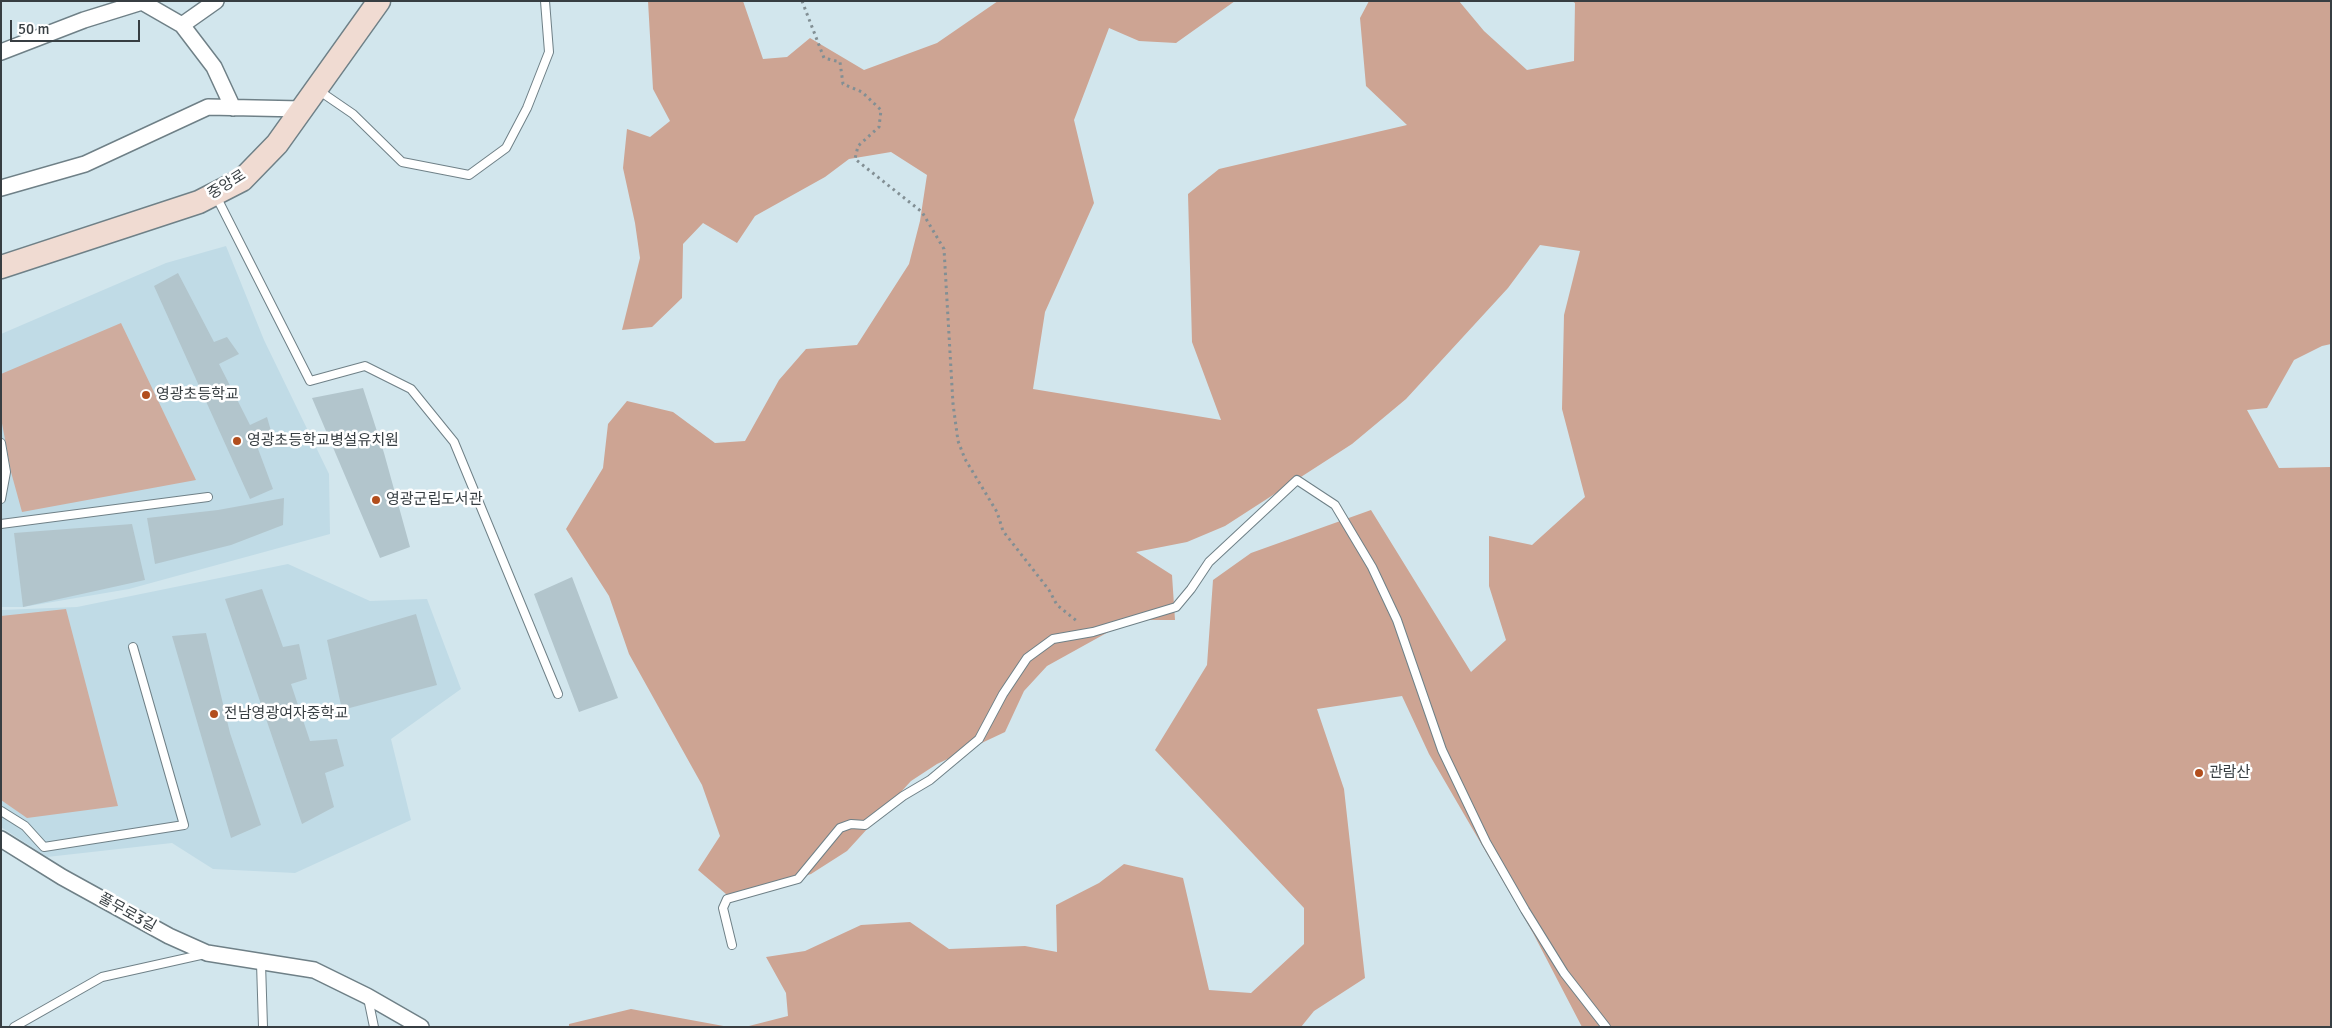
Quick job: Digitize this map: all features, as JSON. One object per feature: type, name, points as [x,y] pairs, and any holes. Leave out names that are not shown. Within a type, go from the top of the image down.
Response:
[{"type":"street","points":[[182,25],[216,1]]},
{"type":"street","name":"중앙로","points":[[1,267],[199,202],[242,180],[277,144],[379,1]]},
{"type":"street","points":[[2,50],[84,20],[142,2],[182,25],[214,67],[233,108]]},
{"type":"street","points":[[1,188],[85,164],[208,107],[302,109]]},
{"type":"street","name":"풀무로3길","points":[[1,839],[62,877],[169,936],[206,953],[314,970],[367,996],[421,1027]]},
{"type":"lane","points":[[316,89],[353,114],[402,162],[469,175],[506,148],[527,108],[549,52],[546,1]]},
{"type":"lane","points":[[215,194],[310,381],[365,366],[411,390],[454,442],[558,694]]},
{"type":"lane","points":[[1,443],[6,472],[1,499]]},
{"type":"lane","points":[[732,945],[724,908],[727,899],[798,879],[840,828],[851,824],[865,825],[903,796],[930,780],[978,739],[1003,694],[1027,658],[1053,639],[1093,632],[1176,607],[1192,589],[1209,562],[1297,480],[1335,505],[1372,567],[1397,620],[1442,750],[1486,842],[1564,973],[1606,1027]]},
{"type":"lane","points":[[1,524],[208,498]]},
{"type":"lane","points":[[1,811],[25,826],[44,847],[184,825],[134,647]]},
{"type":"lane","points":[[14,1027],[102,977],[206,953]]},
{"type":"lane","points":[[261,963],[264,1027]]},
{"type":"lane","points":[[367,996],[374,1027]]},
{"type":"path","points":[[802,1],[824,58],[840,62],[843,84],[862,92],[881,110],[879,127],[858,146],[855,158],[922,212],[944,250],[953,404],[958,441],[965,459],[997,512],[1003,531],[1049,590],[1057,605],[1093,632]]},
{"type":"shaded area","points":[[648,1],[743,1],[763,59],[787,57],[810,38],[864,70],[937,43],[998,1],[1235,1],[1176,43],[1139,41],[1109,28],[1074,120],[1094,203],[1045,312],[1033,389],[1221,420],[1192,342],[1188,194],[1219,169],[1407,125],[1366,86],[1360,18],[1369,1],[1459,1],[1484,31],[1527,70],[1574,61],[1575,3],[1572,1],[2331,1],[2331,344],[2322,346],[2294,360],[2267,408],[2247,410],[2279,468],[2331,467],[2331,1027],[1582,1027],[1533,933],[1429,754],[1402,696],[1317,709],[1344,789],[1365,978],[1314,1011],[1301,1027],[745,1027],[788,1016],[786,993],[766,957],[805,951],[861,925],[910,922],[949,949],[1025,946],[1057,952],[1056,905],[1099,883],[1124,864],[1183,878],[1209,990],[1251,993],[1304,944],[1304,908],[1155,750],[1207,665],[1213,580],[1251,553],[1371,510],[1471,672],[1506,640],[1489,586],[1489,536],[1532,545],[1585,497],[1562,409],[1564,315],[1580,251],[1540,245],[1508,288],[1406,399],[1352,444],[1225,526],[1187,542],[1136,552],[1172,575],[1175,620],[1130,620],[1047,666],[1024,691],[1005,732],[937,764],[911,781],[847,851],[811,874],[733,900],[698,870],[720,836],[702,785],[629,654],[609,596],[566,529],[603,468],[608,424],[627,401],[673,412],[715,443],[745,441],[779,380],[806,349],[857,345],[909,264],[920,221],[927,175],[891,152],[849,159],[825,177],[755,216],[737,243],[703,223],[683,244],[682,298],[652,327],[622,330],[640,258],[635,223],[623,168],[627,129],[650,137],[670,121],[653,89]]},
{"type":"shaded area","name":"영광초등학교","points":[[226,246],[264,340],[329,474],[330,534],[129,589],[23,607],[1,607],[1,334],[166,263]]},
{"type":"shaded area","points":[[121,323],[196,480],[22,512],[11,472],[1,418],[1,374]]},
{"type":"shaded area","name":"전남영광여자중학교","points":[[288,564],[370,601],[427,599],[461,689],[391,739],[411,820],[295,873],[213,869],[172,843],[47,857],[1,827],[1,610],[77,607]]},
{"type":"shaded area","points":[[66,609],[118,806],[27,818],[1,800],[1,616]]},
{"type":"shaded area","points":[[631,1009],[729,1027],[569,1027],[569,1024]]},
{"type":"building","points":[[178,273],[214,342],[227,337],[239,354],[219,364],[250,425],[267,417],[273,438],[257,446],[273,489],[250,499],[154,286]]},
{"type":"building","name":"영광군립도서관","points":[[363,388],[384,453],[410,547],[380,558],[312,398]]},
{"type":"building","points":[[284,498],[283,525],[231,545],[155,564],[147,518],[218,510]]},
{"type":"building","points":[[132,524],[145,580],[23,607],[14,533]]},
{"type":"building","points":[[572,577],[618,698],[579,712],[534,594]]},
{"type":"building","points":[[262,589],[283,647],[299,644],[307,679],[291,684],[310,741],[337,739],[344,766],[325,773],[334,807],[302,824],[225,599]]},
{"type":"building","points":[[416,614],[437,685],[342,710],[327,640]]},
{"type":"building","points":[[206,633],[230,733],[261,825],[231,838],[172,636]]},
{"type":"place","name":"영광초등학교","points":[[146,395]]},
{"type":"place","name":"영광초등학교병설유치원","points":[[237,441]]},
{"type":"place","name":"영광군립도서관","points":[[376,500]]},
{"type":"place","name":"전남영광여자중학교","points":[[214,714]]},
{"type":"place","name":"관람산","points":[[2199,773]]}]
